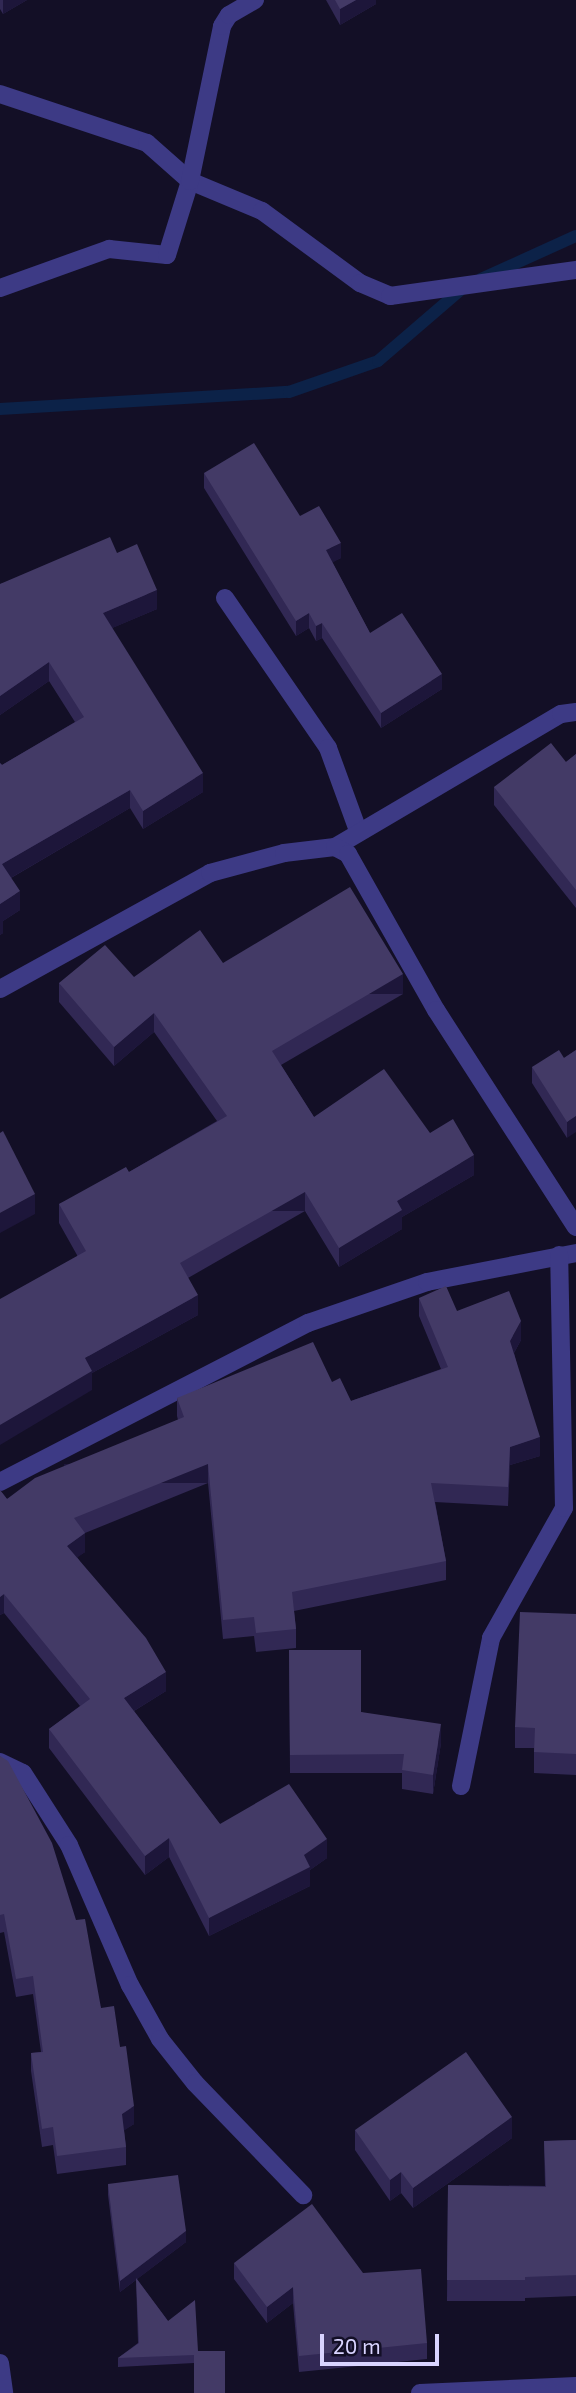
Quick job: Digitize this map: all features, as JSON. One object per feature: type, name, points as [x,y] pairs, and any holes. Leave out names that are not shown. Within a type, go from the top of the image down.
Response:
[{"type":"street","points":[[0,288],[109,249],[167,255],[190,181],[222,26],[229,15],[255,0]]},
{"type":"street","points":[[0,94],[147,143],[190,181],[262,211],[360,283],[390,296],[576,271]]},
{"type":"street","points":[[225,598],[328,748],[359,833]]},
{"type":"street","points":[[0,989],[210,873],[284,853],[335,848],[561,714],[576,712]]},
{"type":"street","points":[[335,848],[348,854],[436,1010],[576,1227]]},
{"type":"street","points":[[0,1482],[308,1323],[427,1282],[568,1254],[564,1508],[491,1638],[461,1786]]},
{"type":"street","points":[[0,1762],[23,1773],[69,1845],[130,1985],[160,2039],[195,2083],[303,2196]]},
{"type":"street","points":[[0,2363],[4,2393]]},
{"type":"street","points":[[420,2393],[576,2386]]},
{"type":"building","points":[[335,0],[356,0],[340,9]]},
{"type":"building","points":[[254,443],[300,516],[319,506],[341,543],[326,550],[370,633],[402,613],[442,674],[381,713],[322,623],[316,626],[309,613],[296,621],[204,473]]},
{"type":"building","points":[[110,537],[117,553],[137,544],[157,590],[103,613],[203,773],[143,811],[130,790],[2,864],[20,891],[0,904],[0,763],[2,765],[84,717],[49,662],[0,696],[0,584]]},
{"type":"building","points":[[551,743],[566,762],[576,754],[576,890],[494,787]]},
{"type":"building","points":[[350,887],[403,974],[272,1051],[314,1117],[384,1069],[430,1133],[453,1119],[474,1155],[397,1201],[402,1210],[339,1248],[305,1192],[180,1263],[198,1295],[85,1358],[92,1371],[0,1425],[0,1299],[86,1251],[59,1204],[126,1167],[129,1172],[227,1116],[154,1013],[114,1047],[59,983],[105,945],[134,977],[200,930],[223,963]]},
{"type":"building","points":[[559,1050],[564,1058],[576,1050],[576,1116],[567,1122],[532,1067]]},
{"type":"building","points":[[3,1131],[35,1194],[0,1213],[0,1133]]},
{"type":"building","points":[[446,1286],[457,1311],[509,1291],[521,1321],[510,1341],[540,1437],[510,1447],[508,1487],[431,1483],[446,1561],[292,1592],[296,1629],[256,1633],[254,1617],[223,1620],[208,1464],[74,1518],[85,1533],[67,1546],[146,1638],[166,1672],[124,1698],[220,1824],[289,1784],[327,1839],[304,1855],[310,1867],[209,1918],[169,1838],[145,1856],[49,1729],[90,1699],[4,1594],[0,1597],[0,1490],[7,1499],[35,1478],[184,1417],[177,1398],[313,1342],[332,1382],[340,1378],[351,1401],[448,1367],[419,1298]]},
{"type":"building","points":[[520,1612],[576,1614],[576,1754],[534,1752],[535,1728],[515,1727]]},
{"type":"building","points":[[289,1650],[361,1650],[361,1712],[441,1724],[433,1775],[402,1770],[404,1754],[290,1755]]},
{"type":"building","points":[[0,1756],[8,1761],[52,1843],[76,1920],[85,1919],[101,2008],[114,2006],[120,2047],[126,2046],[134,2106],[122,2114],[126,2147],[57,2156],[53,2127],[42,2129],[31,2053],[43,2052],[33,1976],[16,1979],[4,1914],[0,1915]]},
{"type":"building","points":[[466,2052],[512,2117],[413,2188],[401,2172],[390,2180],[355,2130]]},
{"type":"building","points":[[576,2140],[576,2275],[525,2277],[525,2280],[447,2280],[448,2185],[546,2187],[544,2141]]},
{"type":"building","points":[[178,2175],[186,2231],[120,2281],[108,2184]]},
{"type":"building","points":[[312,2204],[363,2273],[421,2269],[427,2343],[299,2356],[293,2287],[267,2307],[234,2263]]},
{"type":"building","points":[[136,2278],[168,2321],[195,2300],[198,2351],[194,2351],[194,2355],[118,2358],[139,2343]]},
{"type":"building","points":[[194,2351],[225,2351],[225,2393],[194,2393]]},
{"type":"waterway","points":[[481,279],[576,236]]},
{"type":"waterway","points":[[0,409],[289,392],[378,361],[464,287]]}]
